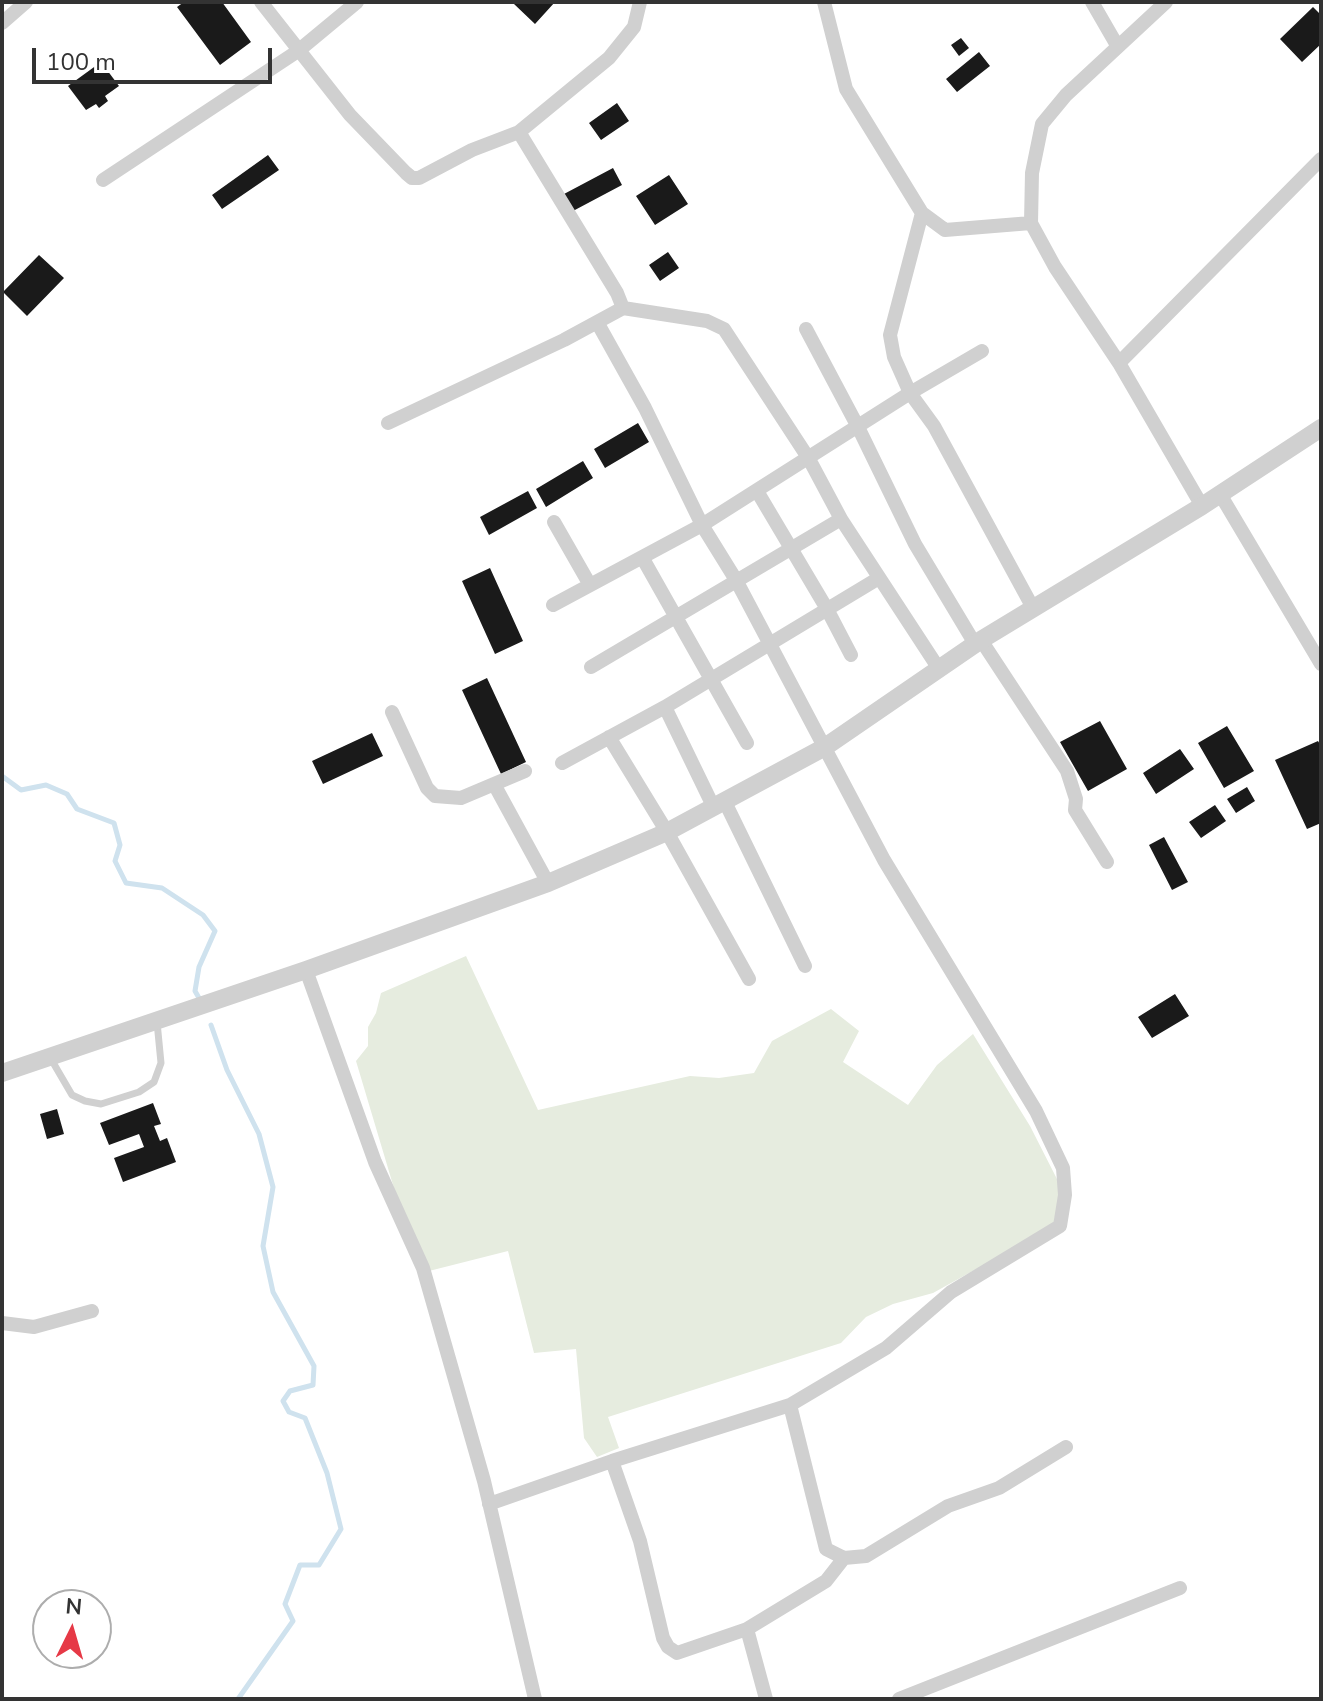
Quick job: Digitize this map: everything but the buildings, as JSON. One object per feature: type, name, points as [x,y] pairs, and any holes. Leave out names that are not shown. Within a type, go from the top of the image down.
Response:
[{"type":"street","points":[[2,23],[26,2]]},
{"type":"street","points":[[261,2],[350,115],[412,178],[419,178],[472,150],[519,132],[609,58],[634,27],[640,2]]},
{"type":"street","points":[[103,180],[298,51],[357,2]]},
{"type":"street","points":[[824,2],[846,89],[922,213],[945,230],[1031,223]]},
{"type":"street","points":[[1092,2],[1118,47]]},
{"type":"street","points":[[1166,2],[1066,95],[1042,124],[1032,173],[1031,223],[1055,267],[1119,363],[1202,506]]},
{"type":"street","points":[[519,132],[617,293],[623,308]]},
{"type":"street","points":[[1119,363],[1321,159]]},
{"type":"street","points":[[922,213],[890,335],[894,357],[910,393],[934,426],[1033,608]]},
{"type":"street","points":[[388,423],[623,308],[707,321],[724,329],[809,459],[841,519],[939,669]]},
{"type":"street","points":[[489,1504],[612,1461],[790,1405],[886,1348],[951,1292],[1060,1226],[1065,1195],[1063,1168],[1036,1111],[884,860],[736,580],[702,525],[645,408],[597,322]]},
{"type":"street","points":[[806,329],[915,544],[1067,771],[1076,799],[1075,810],[1107,862]]},
{"type":"street","points":[[553,605],[702,525],[982,351]]},
{"type":"street","points":[[2,1073],[306,970],[548,883],[667,832],[825,747],[978,642],[1202,506],[1321,428]]},
{"type":"street","points":[[757,491],[851,655]]},
{"type":"street","points":[[1220,494],[1321,664]]},
{"type":"street","points":[[591,667],[841,519]]},
{"type":"street","points":[[554,522],[590,585]]},
{"type":"street","points":[[642,557],[747,743]]},
{"type":"street","points":[[562,763],[665,707],[879,578]]},
{"type":"street","points":[[665,707],[805,966]]},
{"type":"street","points":[[392,712],[427,788],[435,796],[461,798],[525,771]]},
{"type":"street","points":[[609,737],[667,832],[749,979]]},
{"type":"street","points":[[494,784],[548,883]]},
{"type":"street","points":[[306,970],[375,1162],[423,1268],[489,1504],[535,1699]]},
{"type":"street","points":[[2,1323],[34,1327],[92,1311]]},
{"type":"street","points":[[790,1405],[826,1549],[844,1558],[866,1556],[948,1506],[999,1488],[1066,1447]]},
{"type":"street","points":[[612,1461],[640,1541],[663,1638],[668,1647],[677,1653],[747,1629],[826,1581],[844,1558]]},
{"type":"street","points":[[899,1699],[1180,1588]]},
{"type":"street","points":[[747,1629],[766,1699]]},
{"type":"lane","points":[[50,1057],[72,1095],[85,1101],[101,1104],[139,1092],[154,1082],[161,1063],[157,1020]]},
{"type":"shaded area","points":[[466,956],[538,1110],[690,1076],[719,1078],[754,1073],[772,1041],[831,1009],[859,1031],[843,1062],[908,1105],[937,1065],[973,1034],[1030,1126],[1058,1181],[1058,1220],[1045,1231],[933,1293],[893,1304],[866,1317],[841,1343],[608,1417],[619,1448],[597,1457],[584,1438],[576,1349],[534,1353],[508,1251],[429,1271],[399,1205],[356,1061],[368,1046],[368,1027],[376,1013],[381,993]]},
{"type":"waterway","points":[[2,776],[21,790],[46,785],[67,794],[77,809],[114,823],[120,845],[115,861],[126,883],[162,888],[203,915],[215,931],[199,967],[195,991],[199,998]]},
{"type":"waterway","points":[[211,1025],[227,1070],[259,1134],[273,1187],[263,1246],[273,1292],[314,1366],[313,1385],[290,1391],[283,1401],[289,1412],[305,1418],[327,1473],[341,1529],[319,1565],[300,1565],[285,1604],[293,1621],[238,1699]]}]
